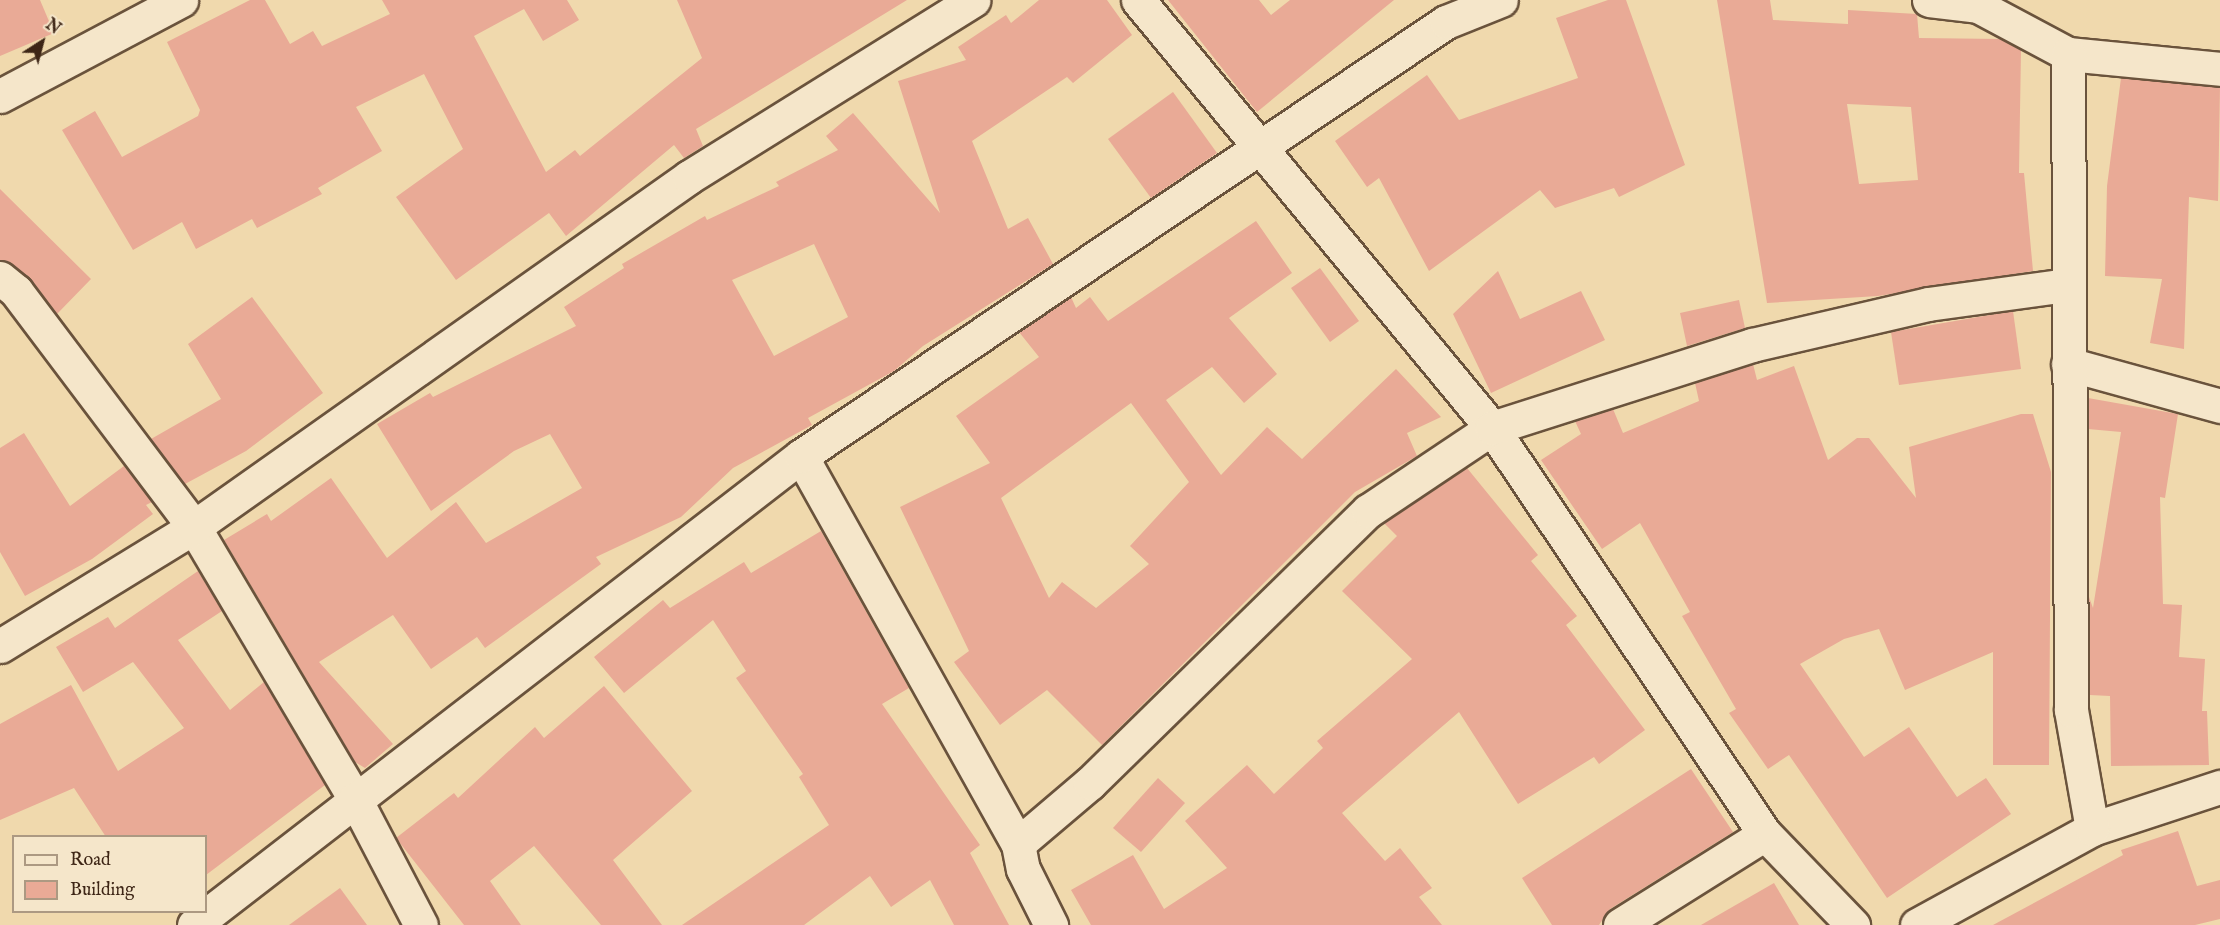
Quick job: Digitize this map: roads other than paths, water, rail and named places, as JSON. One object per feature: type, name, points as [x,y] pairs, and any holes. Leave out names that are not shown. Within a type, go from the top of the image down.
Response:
[{"type":"street","points":[[0,96],[181,0]]},
{"type":"street","points":[[0,646],[194,527],[689,177],[973,0]]},
{"type":"street","points":[[1138,0],[1258,149],[1492,428],[1765,834],[1853,925]]},
{"type":"street","points":[[194,925],[801,456],[1446,22],[1501,0]]},
{"type":"street","points":[[1929,0],[1978,3],[2068,54],[2220,69]]},
{"type":"street","points":[[2068,54],[2070,710],[2092,828]]},
{"type":"street","points":[[0,278],[16,291],[194,527],[356,799],[421,925]]},
{"type":"street","points":[[1018,844],[1090,783],[1368,511],[1492,428],[1752,345],[1928,304],[2067,285]]},
{"type":"street","points":[[2068,364],[2220,405]]},
{"type":"street","points":[[801,456],[1018,844],[1023,869],[1051,925]]},
{"type":"street","points":[[1917,925],[2092,828],[2220,787]]},
{"type":"street","points":[[1620,925],[1765,834]]}]
